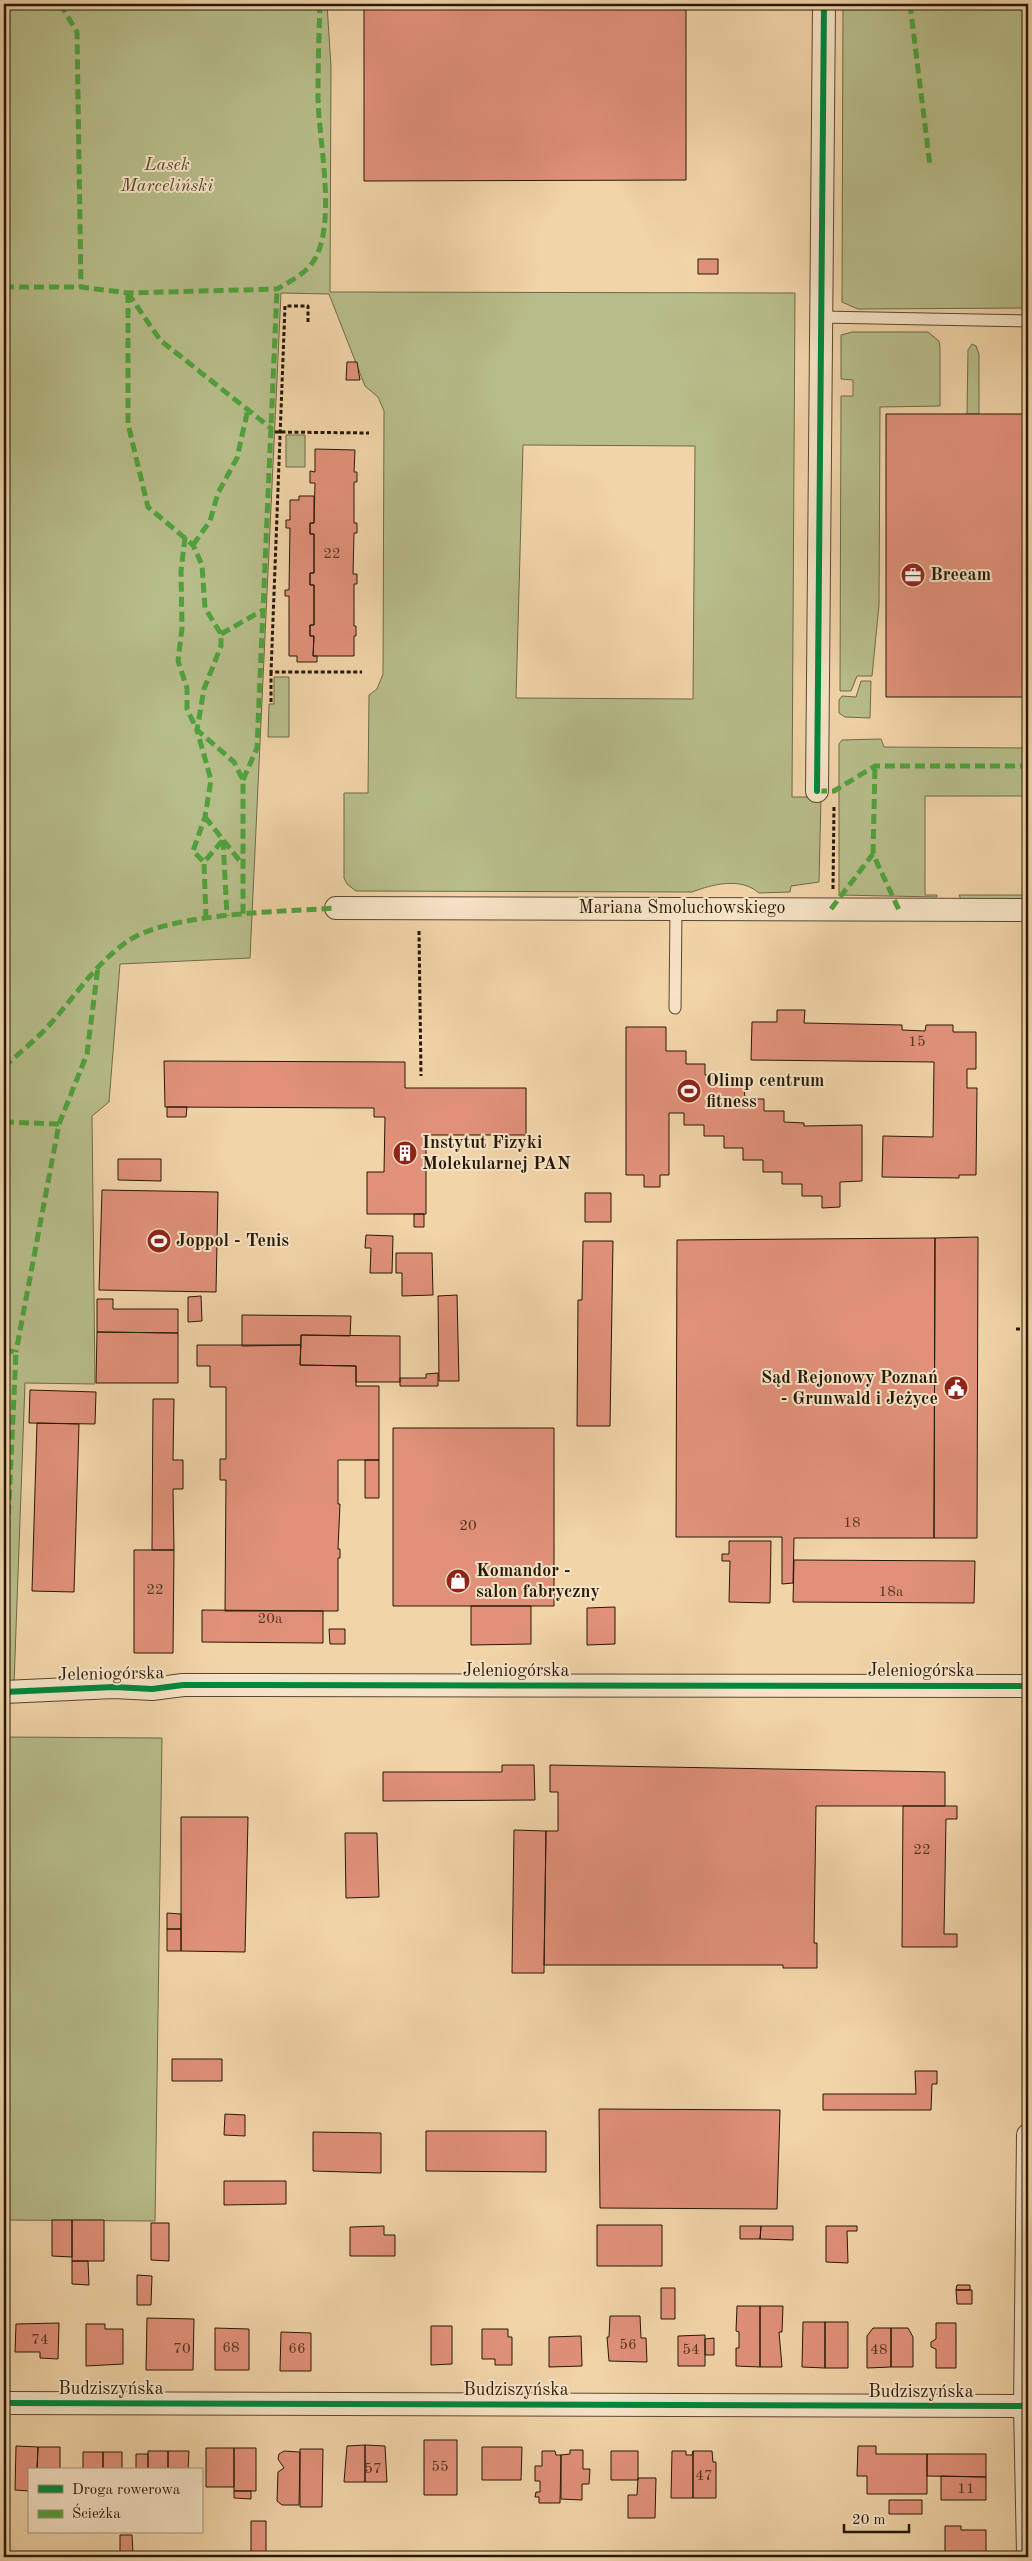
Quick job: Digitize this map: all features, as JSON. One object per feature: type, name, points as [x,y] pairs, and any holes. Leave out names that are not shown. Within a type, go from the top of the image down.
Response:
[{"type":"street","points":[[817,791],[824,4]]},
{"type":"street","name":"Mariana Smoluchowskiego","points":[[336,908],[1028,910]]},
{"type":"street","name":"Jeleniogórska","points":[[4,1692],[114,1687],[152,1689],[183,1685],[1028,1686]]},
{"type":"street","points":[[1028,2134],[1028,2554]]},
{"type":"street","name":"Budziszyńska","points":[[4,2403],[1027,2406]]},
{"type":"lane","points":[[822,317],[1028,321]]},
{"type":"lane","points":[[675,1008],[676,908]]},
{"type":"path","points":[[271,704],[285,306],[308,306],[308,322]]},
{"type":"path","points":[[274,432],[369,433]]},
{"type":"path","points":[[271,672],[362,672]]},
{"type":"path","points":[[412,931],[420,931],[421,1076]]},
{"type":"path","points":[[1016,1329],[1028,1329]]},
{"type":"green space","name":"Lasek Marceliński","points":[[4,4],[327,4],[331,67],[330,292],[795,293],[792,797],[821,797],[819,882],[791,886],[790,892],[759,893],[744,885],[735,884],[718,885],[692,892],[356,891],[347,884],[344,878],[344,793],[368,793],[369,695],[377,689],[383,674],[384,411],[378,397],[365,386],[329,294],[281,293],[250,958],[120,964],[109,1102],[92,1116],[95,1384],[25,1383],[14,1684],[4,1684]],"holes":[[[523,445],[695,446],[693,699],[516,698]]]},
{"type":"green space","points":[[843,4],[1028,4],[1028,308],[858,309],[842,302]]},
{"type":"green space","points":[[852,332],[928,332],[939,341],[940,406],[880,407],[879,605],[872,676],[857,676],[851,691],[840,691],[841,396],[853,396],[853,380],[841,379],[841,335]]},
{"type":"green space","points":[[972,344],[976,346],[979,354],[979,414],[967,414],[968,350]]},
{"type":"green space","points":[[286,435],[305,435],[305,467],[286,467]]},
{"type":"green space","points":[[274,677],[289,677],[289,737],[268,737],[269,704],[274,704]]},
{"type":"green space","points":[[861,681],[871,681],[870,718],[845,717],[839,713],[839,700],[842,696],[856,697]]},
{"type":"green space","points":[[881,739],[884,747],[1028,748],[1028,796],[925,796],[925,895],[937,895],[937,897],[839,895],[839,744],[842,740]]},
{"type":"green space","points":[[959,895],[1028,895],[1028,899],[961,899]]},
{"type":"green space","points":[[4,1737],[162,1738],[155,2221],[4,2220]]},
{"type":"building","points":[[364,4],[686,4],[686,180],[364,181]]},
{"type":"building","points":[[698,259],[718,259],[718,274],[698,274]]},
{"type":"building","points":[[347,362],[357,362],[360,380],[346,380]]},
{"type":"building","points":[[886,414],[1028,414],[1028,697],[886,697]]},
{"type":"building","points":[[315,449],[355,450],[354,472],[357,472],[357,482],[354,482],[354,523],[357,523],[357,533],[354,533],[353,574],[357,574],[357,584],[354,584],[354,626],[356,626],[356,636],[354,636],[354,656],[313,656],[314,636],[310,636],[310,625],[314,625],[314,585],[310,585],[310,573],[314,573],[314,534],[310,534],[310,523],[314,523],[315,483],[310,483],[310,471],[315,472]]},
{"type":"building","points":[[299,496],[314,496],[314,523],[310,523],[310,534],[314,534],[314,573],[310,573],[310,585],[314,585],[314,625],[310,625],[310,636],[314,636],[313,656],[317,656],[317,662],[297,662],[297,656],[289,656],[289,596],[285,596],[285,590],[289,590],[290,528],[286,528],[286,520],[290,520],[290,500],[299,500]]},
{"type":"building","points":[[777,1010],[805,1010],[804,1023],[902,1025],[902,1030],[925,1031],[926,1025],[953,1025],[953,1032],[976,1032],[976,1069],[967,1069],[967,1088],[977,1088],[976,1175],[959,1175],[959,1178],[882,1177],[883,1136],[933,1137],[934,1062],[751,1060],[752,1022],[777,1022]]},
{"type":"building","points":[[626,1027],[666,1027],[666,1051],[686,1051],[686,1064],[705,1064],[705,1075],[725,1075],[725,1087],[744,1087],[745,1099],[764,1099],[764,1111],[784,1111],[784,1122],[804,1123],[804,1126],[862,1125],[862,1181],[840,1182],[840,1207],[822,1208],[822,1196],[802,1196],[802,1184],[782,1184],[782,1172],[763,1172],[763,1160],[743,1160],[743,1148],[724,1148],[724,1136],[704,1136],[704,1125],[684,1125],[684,1113],[669,1113],[669,1175],[660,1175],[660,1187],[644,1187],[644,1175],[626,1175]]},
{"type":"building","name":"Instytut Fizyki Molekularnej PAN","points":[[164,1061],[405,1062],[405,1088],[526,1088],[526,1135],[426,1135],[426,1214],[367,1214],[367,1172],[384,1172],[385,1117],[374,1117],[374,1108],[165,1107]]},
{"type":"building","points":[[167,1107],[187,1107],[186,1117],[167,1117]]},
{"type":"building","points":[[118,1159],[161,1159],[161,1181],[118,1180]]},
{"type":"building","name":"Joppol - Tenis","points":[[102,1190],[218,1192],[216,1292],[99,1290]]},
{"type":"building","points":[[585,1193],[611,1193],[611,1222],[585,1222]]},
{"type":"building","points":[[414,1214],[424,1214],[424,1227],[414,1227]]},
{"type":"building","points":[[366,1235],[393,1236],[392,1273],[370,1273],[371,1248],[365,1248]]},
{"type":"building","name":"Sąd Rejonowy Poznań - Grunwald i Jeżyce","points":[[978,1237],[977,1538],[934,1538],[935,1238]]},
{"type":"building","points":[[935,1238],[934,1538],[794,1538],[793,1583],[782,1584],[782,1537],[676,1537],[677,1240]]},
{"type":"building","points":[[583,1241],[613,1241],[610,1426],[577,1426],[578,1300],[582,1300]]},
{"type":"building","points":[[396,1253],[432,1253],[433,1295],[402,1296],[402,1273],[396,1273]]},
{"type":"building","points":[[457,1295],[459,1381],[439,1381],[438,1296]]},
{"type":"building","points":[[201,1296],[202,1321],[188,1322],[188,1297]]},
{"type":"building","points":[[97,1299],[113,1299],[113,1309],[178,1309],[178,1333],[97,1332]]},
{"type":"building","points":[[242,1315],[351,1316],[350,1336],[301,1335],[301,1345],[242,1346]]},
{"type":"building","points":[[97,1332],[178,1333],[178,1383],[96,1383]]},
{"type":"building","points":[[301,1335],[400,1336],[400,1382],[356,1382],[356,1366],[300,1365]]},
{"type":"building","points":[[197,1345],[301,1345],[300,1365],[356,1366],[356,1386],[379,1386],[379,1460],[338,1460],[338,1504],[340,1504],[338,1549],[340,1549],[340,1558],[338,1558],[338,1611],[225,1611],[226,1480],[220,1480],[220,1459],[226,1459],[226,1387],[210,1387],[210,1366],[197,1366]]},
{"type":"building","points":[[438,1373],[438,1386],[400,1386],[400,1378],[426,1378],[426,1374]]},
{"type":"building","points":[[30,1390],[96,1392],[95,1424],[29,1423]]},
{"type":"building","points":[[153,1399],[174,1399],[173,1460],[183,1460],[183,1489],[173,1489],[174,1550],[152,1550]]},
{"type":"building","points":[[37,1423],[79,1424],[74,1592],[32,1591]]},
{"type":"building","points":[[393,1428],[554,1428],[554,1606],[393,1606]]},
{"type":"building","points":[[365,1460],[379,1460],[379,1498],[365,1498]]},
{"type":"building","points":[[729,1541],[771,1541],[770,1603],[729,1602],[730,1561],[722,1561],[722,1554],[729,1554]]},
{"type":"building","points":[[134,1550],[174,1550],[173,1653],[134,1653]]},
{"type":"building","points":[[794,1560],[975,1561],[974,1603],[793,1602]]},
{"type":"building","points":[[471,1606],[531,1606],[531,1644],[471,1645]]},
{"type":"building","points":[[615,1607],[615,1644],[587,1645],[587,1608]]},
{"type":"building","points":[[202,1610],[323,1611],[323,1643],[202,1642]]},
{"type":"building","points":[[329,1629],[345,1629],[345,1644],[330,1644]]},
{"type":"building","points":[[502,1765],[534,1765],[535,1800],[383,1801],[383,1772],[502,1772]]},
{"type":"building","points":[[550,1765],[945,1772],[945,1806],[816,1806],[814,1943],[817,1943],[817,1968],[783,1968],[783,1965],[544,1965],[546,1831],[558,1831],[558,1792],[550,1792]]},
{"type":"building","points":[[903,1806],[957,1806],[957,1819],[946,1819],[944,1934],[957,1934],[957,1947],[902,1947]]},
{"type":"building","points":[[181,1817],[248,1817],[245,1952],[181,1951]]},
{"type":"building","points":[[514,1830],[546,1831],[544,1973],[512,1973]]},
{"type":"building","points":[[345,1833],[377,1833],[379,1897],[346,1898]]},
{"type":"building","points":[[167,1913],[181,1914],[181,1929],[167,1929]]},
{"type":"building","points":[[167,1929],[181,1929],[181,1951],[167,1951]]},
{"type":"building","points":[[172,2059],[222,2059],[222,2081],[172,2081]]},
{"type":"building","points":[[915,2071],[937,2071],[937,2084],[932,2084],[931,2110],[823,2110],[823,2094],[916,2094]]},
{"type":"building","points":[[599,2109],[780,2110],[777,2209],[600,2208]]},
{"type":"building","points":[[225,2114],[245,2115],[245,2136],[224,2135]]},
{"type":"building","points":[[426,2131],[546,2131],[546,2172],[426,2171]]},
{"type":"building","points":[[313,2132],[381,2133],[381,2173],[313,2171]]},
{"type":"building","points":[[224,2181],[286,2181],[286,2204],[224,2205]]},
{"type":"building","points":[[52,2220],[72,2220],[72,2257],[52,2256]]},
{"type":"building","points":[[72,2220],[104,2220],[104,2261],[72,2261]]},
{"type":"building","points":[[151,2223],[169,2223],[169,2261],[151,2260]]},
{"type":"building","points":[[597,2225],[662,2225],[662,2266],[597,2266]]},
{"type":"building","points":[[384,2226],[384,2235],[395,2235],[395,2256],[350,2256],[350,2227]]},
{"type":"building","points":[[740,2226],[761,2226],[760,2239],[740,2239]]},
{"type":"building","points":[[761,2226],[793,2226],[793,2240],[760,2239]]},
{"type":"building","points":[[826,2226],[857,2226],[857,2231],[847,2231],[848,2263],[826,2262]]},
{"type":"building","points":[[72,2261],[88,2261],[89,2285],[72,2284]]},
{"type":"building","points":[[137,2275],[152,2276],[151,2305],[137,2305]]},
{"type":"building","points":[[957,2285],[970,2285],[970,2290],[956,2290]]},
{"type":"building","points":[[661,2288],[675,2288],[675,2319],[661,2319]]},
{"type":"building","points":[[956,2290],[972,2290],[972,2304],[957,2304]]},
{"type":"building","points":[[737,2306],[760,2306],[760,2367],[736,2366],[736,2348],[739,2348],[739,2332],[736,2331]]},
{"type":"building","points":[[760,2306],[783,2306],[782,2332],[779,2332],[782,2367],[760,2367]]},
{"type":"building","points":[[610,2316],[640,2316],[641,2338],[646,2338],[647,2362],[609,2361],[607,2337],[609,2337]]},
{"type":"building","points":[[147,2318],[194,2319],[193,2370],[146,2370]]},
{"type":"building","points":[[803,2322],[825,2322],[825,2368],[802,2367]]},
{"type":"building","points":[[825,2322],[848,2322],[848,2368],[825,2368]]},
{"type":"building","points":[[59,2323],[58,2359],[40,2358],[40,2352],[15,2352],[16,2324]]},
{"type":"building","points":[[936,2323],[956,2323],[956,2368],[936,2368],[936,2349],[931,2347],[931,2342],[936,2339]]},
{"type":"building","points":[[86,2324],[105,2324],[105,2329],[123,2329],[123,2364],[86,2366]]},
{"type":"building","points":[[431,2326],[452,2326],[452,2364],[431,2365]]},
{"type":"building","points":[[215,2328],[249,2329],[249,2370],[215,2370]]},
{"type":"building","points":[[873,2328],[891,2328],[891,2367],[867,2368],[867,2336]]},
{"type":"building","points":[[891,2328],[908,2328],[913,2337],[913,2367],[891,2367]]},
{"type":"building","points":[[482,2329],[508,2329],[508,2337],[512,2337],[512,2365],[495,2365],[495,2359],[482,2359]]},
{"type":"building","points":[[281,2332],[311,2333],[311,2371],[280,2371]]},
{"type":"building","points":[[705,2335],[705,2366],[678,2366],[678,2336]]},
{"type":"building","points":[[581,2336],[582,2366],[549,2367],[549,2337]]},
{"type":"building","points":[[714,2338],[714,2355],[705,2355],[705,2339]]},
{"type":"building","points":[[424,2440],[457,2440],[457,2495],[424,2495]]},
{"type":"building","points":[[365,2445],[385,2446],[387,2482],[365,2482]]},
{"type":"building","points":[[365,2445],[365,2482],[344,2482],[347,2446]]},
{"type":"building","points":[[16,2446],[38,2447],[37,2468],[28,2468],[28,2491],[15,2490]]},
{"type":"building","points":[[858,2446],[876,2446],[876,2454],[927,2454],[927,2494],[867,2494],[867,2476],[857,2476]]},
{"type":"building","points":[[38,2447],[60,2447],[60,2468],[37,2468]]},
{"type":"building","points":[[482,2447],[522,2447],[521,2480],[482,2480]]},
{"type":"building","points":[[206,2448],[234,2448],[234,2487],[206,2487]]},
{"type":"building","points":[[234,2448],[256,2448],[256,2491],[234,2491]]},
{"type":"building","points":[[300,2449],[323,2449],[322,2507],[300,2507]]},
{"type":"building","points":[[570,2450],[583,2450],[583,2469],[590,2469],[589,2484],[582,2484],[582,2500],[561,2499],[561,2455],[570,2454]]},
{"type":"building","points":[[148,2451],[168,2451],[168,2468],[148,2468]]},
{"type":"building","points":[[168,2451],[189,2451],[188,2468],[168,2468]]},
{"type":"building","points":[[284,2451],[300,2452],[299,2505],[282,2505],[277,2501],[278,2472],[284,2468],[278,2459],[279,2454]]},
{"type":"building","points":[[542,2451],[555,2451],[556,2455],[561,2455],[560,2503],[539,2503],[539,2497],[535,2497],[536,2492],[540,2492],[540,2481],[535,2481],[535,2466],[542,2466]]},
{"type":"building","points":[[611,2451],[638,2451],[638,2480],[611,2480]]},
{"type":"building","points":[[672,2451],[686,2451],[686,2455],[692,2455],[693,2451],[693,2498],[671,2498]]},
{"type":"building","points":[[693,2451],[712,2451],[713,2462],[716,2462],[716,2498],[693,2498]]},
{"type":"building","points":[[83,2452],[103,2452],[103,2468],[83,2468]]},
{"type":"building","points":[[103,2452],[122,2452],[122,2468],[103,2468]]},
{"type":"building","points":[[136,2454],[148,2454],[148,2468],[136,2468]]},
{"type":"building","points":[[927,2454],[986,2454],[986,2477],[927,2476]]},
{"type":"building","points":[[941,2476],[986,2477],[986,2500],[941,2500]]},
{"type":"building","points":[[638,2478],[656,2478],[655,2518],[628,2518],[628,2495],[637,2495]]},
{"type":"building","points":[[234,2491],[251,2491],[251,2499],[234,2498]]},
{"type":"building","points":[[889,2500],[922,2500],[922,2514],[889,2514]]},
{"type":"building","points":[[251,2521],[266,2521],[266,2554],[251,2553]]},
{"type":"building","points":[[945,2526],[961,2526],[961,2530],[986,2530],[986,2552],[945,2552]]},
{"type":"building","points":[[120,2535],[132,2535],[133,2554],[120,2554]]},
{"type":"marked path","points":[[60,4],[77,32],[81,287]]},
{"type":"marked path","points":[[4,287],[81,287],[128,293],[277,289],[306,270],[313,262],[320,246],[326,205],[318,96],[320,4]]},
{"type":"marked path","points":[[910,4],[930,166]]},
{"type":"marked path","points":[[243,780],[257,748],[277,289]]},
{"type":"marked path","points":[[128,293],[128,424],[148,507],[193,545],[202,565],[205,608],[221,634],[221,646],[204,689],[197,730],[211,780],[205,817],[193,851],[204,862]]},
{"type":"marked path","points":[[128,293],[160,340],[272,429]]},
{"type":"marked path","points":[[193,545],[210,521],[218,493],[237,458],[248,409]]},
{"type":"marked path","points":[[185,537],[181,571],[182,628],[178,661],[187,688],[187,709],[197,730],[234,762],[243,780],[243,914]]},
{"type":"marked path","points":[[221,634],[263,610]]},
{"type":"marked path","points":[[817,791],[834,791],[875,766],[1028,766]]},
{"type":"marked path","points":[[873,854],[875,766]]},
{"type":"marked path","points":[[205,817],[243,865]]},
{"type":"marked path","points":[[223,840],[227,916]]},
{"type":"marked path","points":[[206,919],[204,862],[223,840]]},
{"type":"marked path","points":[[831,909],[873,854],[899,910]]},
{"type":"marked path","points":[[4,1067],[46,1029],[104,961],[125,943],[144,933],[168,925],[226,915],[336,908]]},
{"type":"marked path","points":[[59,1124],[87,1054],[98,967]]},
{"type":"marked path","points":[[4,1122],[59,1124],[16,1352]]},
{"type":"marked path","points":[[4,1350],[16,1352],[4,1609]]},
{"type":"cycle path","points":[[817,791],[824,4]]},
{"type":"cycle path","points":[[4,1692],[114,1687],[152,1689],[183,1685],[1028,1686]]},
{"type":"cycle path","points":[[4,2403],[1025,2406]]},
{"type":"place","name":"Breeam","points":[[913,575]]},
{"type":"place","name":"Olimp centrum fitness","points":[[689,1091]]},
{"type":"place","name":"Instytut Fizyki Molekularnej PAN","points":[[405,1153]]},
{"type":"place","name":"Joppol - Tenis","points":[[159,1241]]},
{"type":"place","name":"Sąd Rejonowy Poznań - Grunwald i Jeżyce","points":[[956,1388]]},
{"type":"place","name":"Komandor - salon fabryczny","points":[[458,1581]]}]
